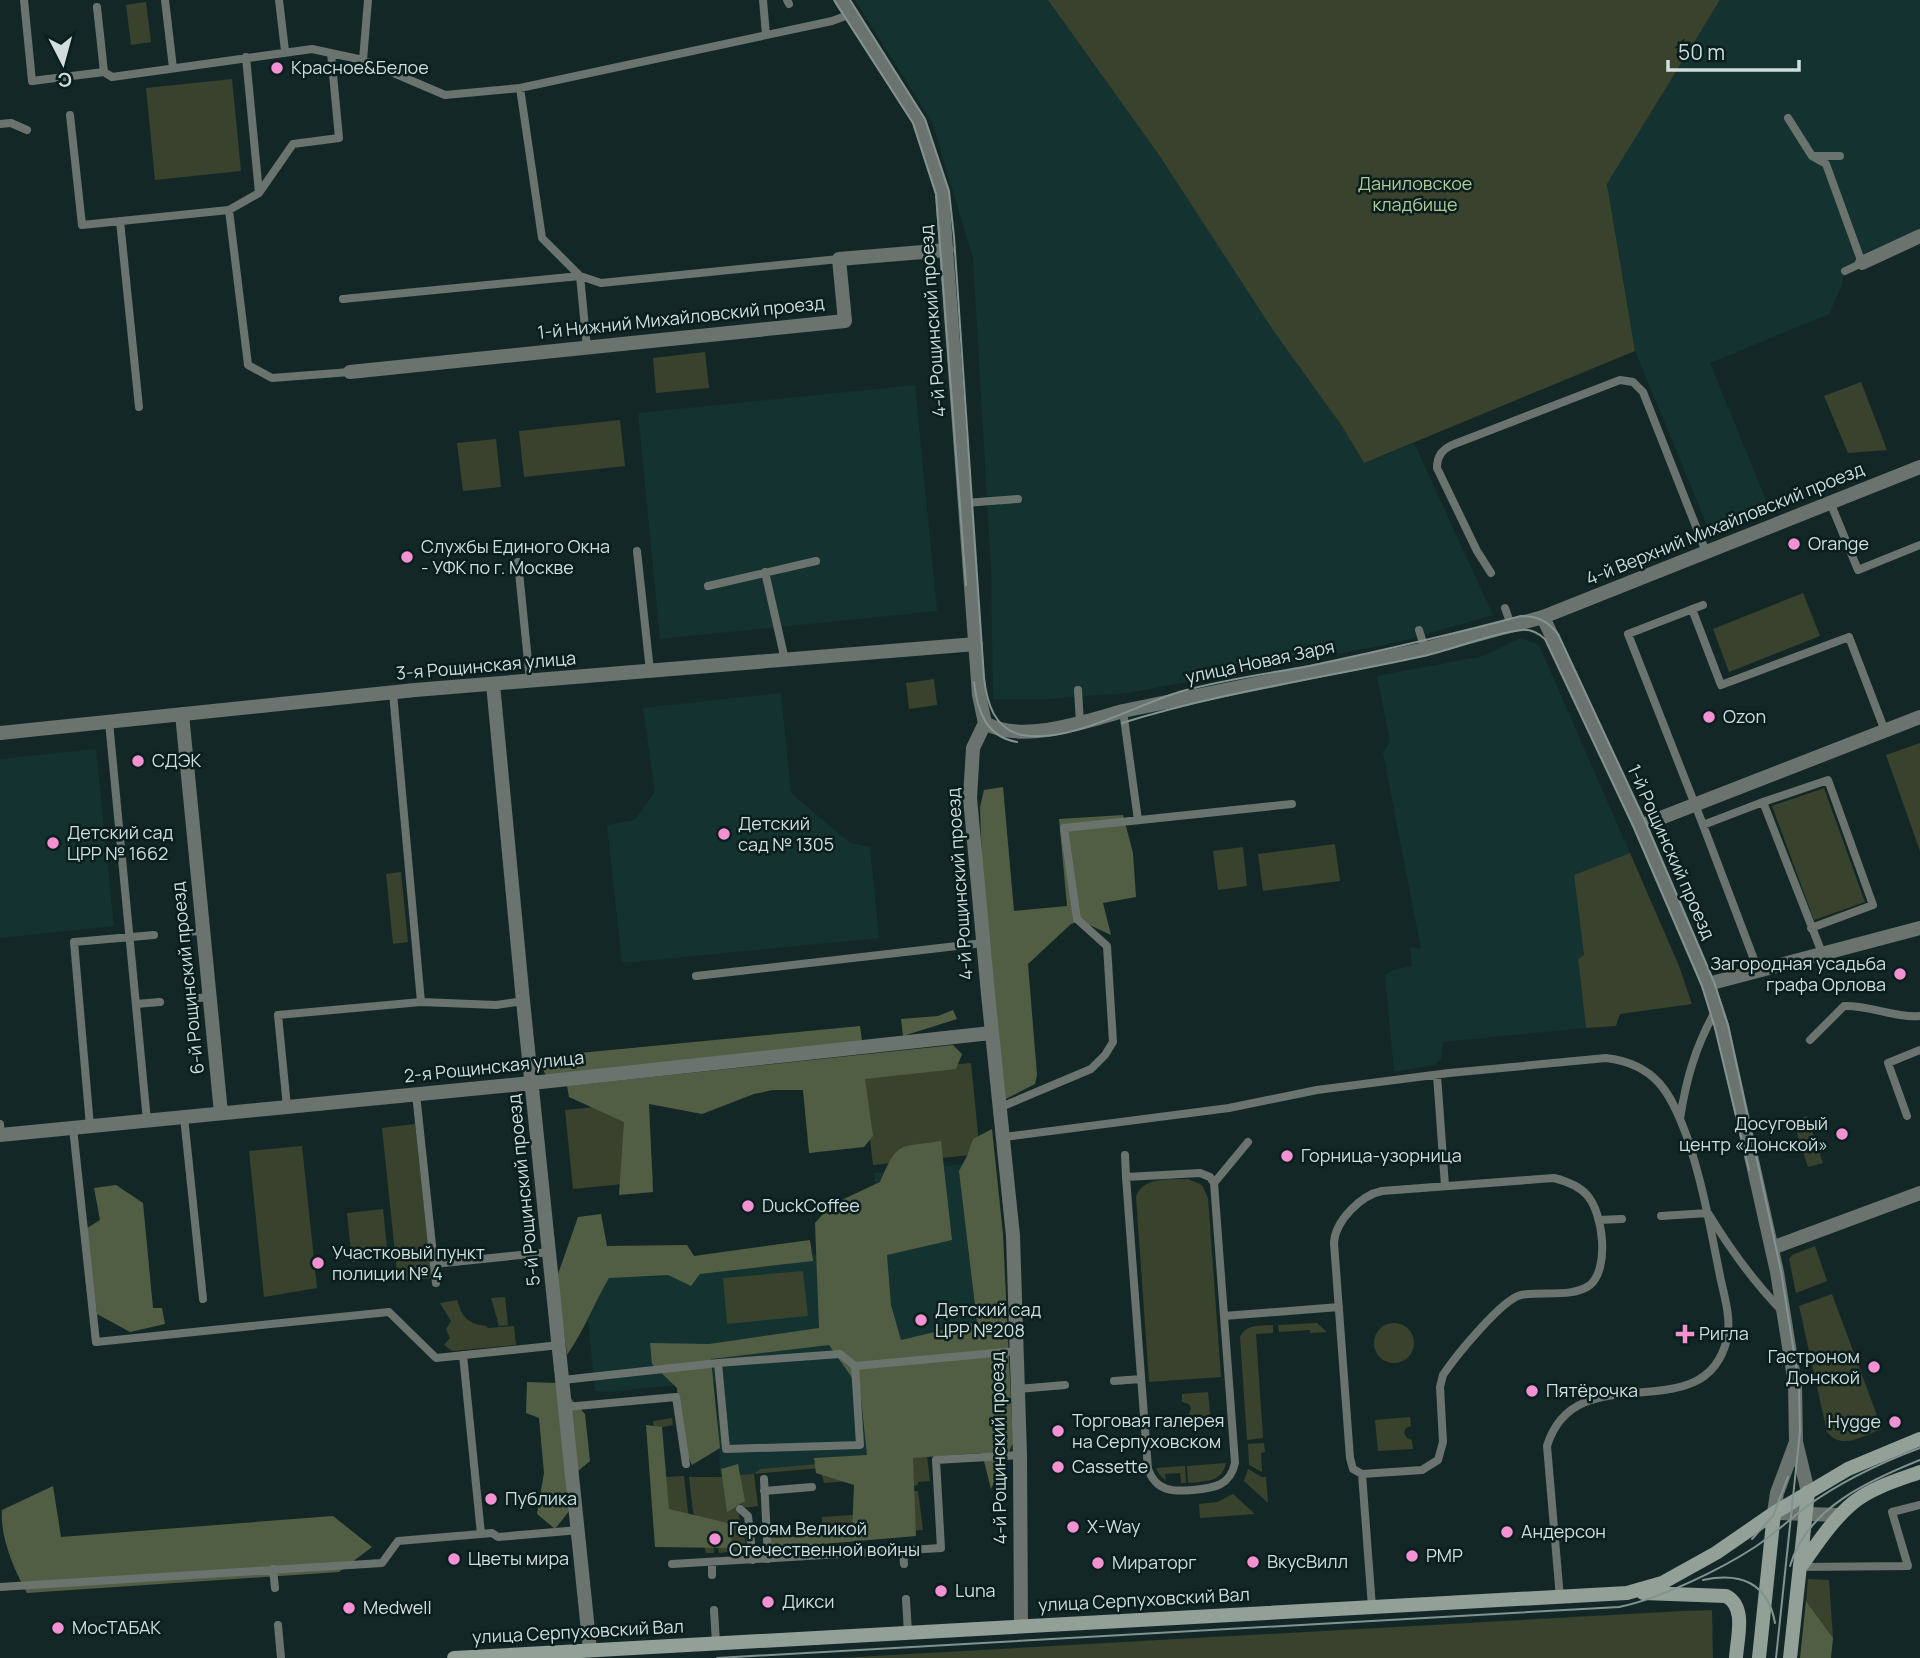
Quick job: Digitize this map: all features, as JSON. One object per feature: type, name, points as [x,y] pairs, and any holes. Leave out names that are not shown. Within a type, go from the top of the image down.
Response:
[{"type":"main road","name":"улица Серпуховский Вал","points":[[454,1658],[1627,1593],[1661,1583],[1684,1571],[1848,1469],[1920,1440]]},
{"type":"main road","points":[[1800,1567],[1840,1515],[1867,1494],[1920,1472]]},
{"type":"main road","points":[[1790,1658],[1808,1492]]},
{"type":"main road","points":[[1759,1658],[1774,1513]]},
{"type":"main road","points":[[1627,1593],[1726,1596],[1734,1600],[1739,1616],[1736,1658]]},
{"type":"street","name":"4-й Рощинский проезд","points":[[841,0],[919,121],[942,193],[979,695],[985,723],[973,748],[970,798],[1013,1236],[1020,1455],[1021,1626]]},
{"type":"street","points":[[1862,263],[1920,236]]},
{"type":"street","points":[[839,258],[947,250]]},
{"type":"street","name":"1-й Нижний Михайловский проезд","points":[[350,372],[845,321],[839,258]]},
{"type":"street","name":"4-й Верхний Михайловский проезд","points":[[1543,617],[1920,467]]},
{"type":"street","name":"улица Новая Заря","points":[[985,723],[998,731],[1015,731],[1043,730],[1080,723],[1123,711],[1425,649],[1543,617]]},
{"type":"street","name":"1-й Рощинский проезд","points":[[1543,617],[1640,826],[1708,984],[1716,1010],[1772,1248],[1795,1384],[1796,1442],[1808,1492]]},
{"type":"street","name":"3-я Рощинская улица","points":[[0,733],[393,693],[976,644]]},
{"type":"street","name":"5-й Рощинский проезд","points":[[493,684],[590,1650]]},
{"type":"street","name":"6-й Рощинский проезд","points":[[182,714],[221,1114]]},
{"type":"street","points":[[1640,826],[1920,717]]},
{"type":"street","points":[[1708,984],[1920,928]]},
{"type":"street","name":"2-я Рощинская улица","points":[[0,1131],[73,1128],[221,1114],[991,1033]]},
{"type":"street","points":[[1772,1248],[1920,1193]]},
{"type":"street","name":"1-й Рощинский проезд","points":[[1774,1513],[1777,1493],[1796,1442]]},
{"type":"street","points":[[1774,1513],[1840,1515]]},
{"type":"lane","points":[[24,0],[32,80],[104,72],[112,77],[312,49],[363,60],[445,94],[520,88],[832,21],[850,14]]},
{"type":"lane","points":[[165,0],[173,68]]},
{"type":"lane","points":[[279,0],[285,51]]},
{"type":"lane","points":[[363,60],[368,0]]},
{"type":"lane","points":[[763,0],[766,35]]},
{"type":"lane","points":[[97,7],[104,72]]},
{"type":"lane","points":[[70,115],[82,225],[229,210],[259,193],[293,144],[339,138],[331,53]]},
{"type":"lane","points":[[246,57],[259,193]]},
{"type":"lane","points":[[520,88],[542,239],[580,276],[587,348]]},
{"type":"lane","points":[[1788,118],[1812,156],[1826,164],[1862,263],[1845,271]]},
{"type":"lane","points":[[0,124],[11,123],[27,130]]},
{"type":"lane","points":[[1812,156],[1840,156]]},
{"type":"lane","points":[[229,210],[248,365],[272,378],[350,372]]},
{"type":"lane","points":[[120,221],[139,407]]},
{"type":"lane","points":[[343,299],[580,276],[601,283],[839,258]]},
{"type":"lane","points":[[1491,573],[1476,551],[1437,468],[1439,455],[1452,445],[1620,380],[1633,382],[1643,392],[1706,552]]},
{"type":"lane","points":[[965,503],[1018,499]]},
{"type":"lane","points":[[1830,502],[1857,570],[1920,545]]},
{"type":"lane","points":[[637,551],[650,671]]},
{"type":"lane","points":[[708,586],[816,561]]},
{"type":"lane","points":[[518,562],[530,681]]},
{"type":"lane","points":[[765,572],[785,660]]},
{"type":"lane","points":[[1703,605],[1628,634],[1758,970]]},
{"type":"lane","points":[[1505,608],[1511,625]]},
{"type":"lane","points":[[1692,609],[1721,685],[1849,636],[1885,731]]},
{"type":"lane","points":[[1419,630],[1425,649]]},
{"type":"lane","points":[[1078,690],[1080,723]]},
{"type":"lane","points":[[393,693],[421,1002]]},
{"type":"lane","points":[[1123,711],[1138,820]]},
{"type":"lane","points":[[109,722],[147,1121]]},
{"type":"lane","points":[[1703,825],[1828,780],[1873,905],[1811,928]]},
{"type":"lane","points":[[1763,802],[1822,953]]},
{"type":"lane","points":[[1001,1107],[1091,1069],[1113,1042],[1107,946],[1077,919],[1064,828],[1292,804]]},
{"type":"lane","points":[[183,932],[203,931]]},
{"type":"lane","points":[[90,1126],[74,943],[153,935]]},
{"type":"lane","points":[[696,975],[983,943]]},
{"type":"lane","points":[[190,999],[209,997]]},
{"type":"lane","points":[[287,1107],[278,1015],[421,1002],[496,1005],[523,1001]]},
{"type":"lane","points":[[136,1004],[160,1002]]},
{"type":"lane","points":[[1810,1040],[1844,1006],[1857,1005],[1895,1015],[1920,1016]]},
{"type":"lane","points":[[1680,1119],[1691,1066],[1716,1010]]},
{"type":"lane","points":[[1907,1116],[1888,1063],[1920,1051]]},
{"type":"lane","points":[[1004,1137],[1229,1108],[1317,1090],[1437,1075],[1606,1058],[1640,1065],[1659,1081],[1680,1119],[1697,1170],[1727,1312],[1727,1339],[1720,1357],[1708,1372],[1693,1383],[1673,1389],[1592,1398],[1572,1408],[1553,1430],[1547,1446],[1560,1598]]},
{"type":"lane","points":[[1437,1075],[1445,1186]]},
{"type":"lane","points":[[416,1094],[436,1283]]},
{"type":"lane","points":[[184,1117],[203,1299]]},
{"type":"lane","points":[[73,1128],[96,1342],[389,1312],[436,1358],[560,1345]]},
{"type":"lane","points":[[1214,1183],[1248,1142]]},
{"type":"lane","points":[[1125,1155],[1126,1177],[1148,1469],[1156,1484],[1174,1491],[1213,1489],[1227,1481],[1235,1463],[1214,1183],[1210,1177],[1200,1172],[1126,1177]]},
{"type":"lane","points":[[1554,1178],[1574,1185],[1589,1197],[1599,1220],[1602,1263],[1597,1278],[1589,1286],[1580,1290],[1529,1294],[1509,1300],[1447,1370],[1440,1387],[1443,1443],[1437,1460],[1422,1470],[1362,1474],[1353,1469],[1334,1237],[1340,1225],[1363,1198],[1382,1191],[1554,1178]]},
{"type":"lane","points":[[1661,1216],[1708,1213]]},
{"type":"lane","points":[[1708,1213],[1731,1252],[1784,1313]]},
{"type":"lane","points":[[1599,1220],[1622,1219]]},
{"type":"lane","points":[[434,1264],[550,1252]]},
{"type":"lane","points":[[1224,1316],[1339,1307]]},
{"type":"lane","points":[[855,1366],[1017,1351]]},
{"type":"lane","points":[[563,1380],[718,1363],[841,1354],[855,1366],[860,1445],[726,1449],[718,1363]]},
{"type":"lane","points":[[463,1355],[481,1534]]},
{"type":"lane","points":[[1114,1381],[1141,1379]]},
{"type":"lane","points":[[1017,1389],[1065,1385]]},
{"type":"lane","points":[[566,1407],[676,1396],[686,1464]]},
{"type":"lane","points":[[672,1564],[942,1548],[936,1460],[1020,1455]]},
{"type":"lane","points":[[1362,1474],[1372,1607]]},
{"type":"lane","points":[[764,1479],[768,1559]]},
{"type":"lane","points":[[764,1491],[812,1487]]},
{"type":"lane","points":[[1800,1567],[1908,1566],[1892,1512],[1920,1505]]},
{"type":"lane","points":[[740,1509],[748,1516],[753,1560]]},
{"type":"lane","points":[[0,1587],[382,1563],[398,1541],[492,1533],[498,1537],[579,1530]]},
{"type":"lane","points":[[903,1550],[904,1564]]},
{"type":"lane","points":[[712,1562],[712,1575]]},
{"type":"lane","points":[[273,1569],[275,1588]]},
{"type":"lane","points":[[906,1600],[908,1633]]},
{"type":"lane","points":[[714,1610],[716,1643]]},
{"type":"lane","points":[[278,1625],[281,1658]]},
{"type":"shaded area","points":[[855,0],[1048,0],[1159,155],[1342,426],[1364,463],[1414,443],[1493,615],[1395,643],[1128,693],[1047,699],[993,699],[991,568],[973,258],[932,122]]},
{"type":"shaded area","points":[[1720,0],[1920,0],[1920,233],[1844,267],[1841,288],[1829,314],[1710,363],[1771,512],[1711,535],[1635,351],[1607,184]]},
{"type":"shaded area","points":[[915,385],[937,611],[660,639],[638,413]]},
{"type":"shaded area","points":[[1521,638],[1539,645],[1630,853],[1574,875],[1584,955],[1578,960],[1586,1028],[1443,1042],[1441,1059],[1435,1065],[1394,1072],[1385,975],[1395,969],[1412,966],[1410,947],[1421,949],[1383,753],[1390,741],[1377,676],[1483,656]]},
{"type":"shaded area","name":"Детский сад № 1305","points":[[781,693],[791,793],[850,843],[870,847],[879,938],[622,963],[607,825],[635,820],[655,791],[643,708]]},
{"type":"shaded area","name":"Детский сад ЦРР № 1662","points":[[96,749],[114,926],[0,938],[0,759]]},
{"type":"shaded area","points":[[984,1162],[999,1436],[823,1465],[760,1469],[754,1474],[720,1475],[717,1386],[714,1381],[609,1392],[595,1391],[582,1258],[683,1269],[834,1252],[878,1218],[874,1173]]},
{"type":"green space","name":"Даниловское кладбище","points":[[1048,0],[1720,0],[1607,184],[1635,351],[1364,463],[1342,426],[1275,333],[1159,155]]},
{"type":"green space","points":[[146,2],[151,42],[131,45],[126,5]]},
{"type":"green space","points":[[232,79],[241,171],[155,180],[146,88]]},
{"type":"green space","points":[[705,352],[709,388],[656,393],[653,358]]},
{"type":"green space","points":[[1861,382],[1887,450],[1848,453],[1824,396]]},
{"type":"green space","points":[[620,420],[625,466],[524,477],[519,431]]},
{"type":"green space","points":[[496,439],[501,487],[463,491],[457,443]]},
{"type":"green space","points":[[1803,593],[1820,636],[1729,672],[1713,629]]},
{"type":"green space","points":[[934,679],[937,705],[909,709],[906,683]]},
{"type":"green space","points":[[1920,743],[1920,851],[1886,755]]},
{"type":"green space","points":[[1003,787],[1014,911],[1067,906],[1059,819],[1123,815],[1133,853],[1136,897],[1103,903],[1111,935],[1081,921],[1071,924],[1028,964],[1037,1075],[1035,1084],[1004,1100],[983,894],[980,807],[984,790]]},
{"type":"green space","points":[[1824,788],[1865,902],[1814,920],[1772,806]]},
{"type":"green space","points":[[1335,844],[1340,881],[1263,891],[1258,854]]},
{"type":"green space","points":[[1243,847],[1247,886],[1218,890],[1213,851]]},
{"type":"green space","points":[[1630,853],[1679,966],[1692,1004],[1620,1014],[1616,1026],[1586,1028],[1578,959],[1584,955],[1574,875]]},
{"type":"green space","points":[[401,872],[408,942],[393,944],[386,874]]},
{"type":"green space","points":[[953,1010],[957,1019],[903,1036],[901,1019],[938,1016]]},
{"type":"green space","points":[[860,1026],[862,1041],[546,1076],[538,1057]]},
{"type":"green space","points":[[953,1045],[962,1054],[956,1069],[865,1079],[873,1136],[864,1147],[809,1153],[803,1090],[773,1090],[754,1094],[702,1114],[649,1104],[653,1192],[619,1195],[624,1122],[569,1097],[567,1086]]},
{"type":"green space","points":[[971,1063],[980,1154],[873,1165],[862,1073]]},
{"type":"green space","points":[[647,1102],[653,1181],[573,1189],[565,1110]]},
{"type":"green space","points":[[1807,1116],[1823,1163],[1808,1167],[1793,1121]]},
{"type":"green space","points":[[415,1124],[432,1278],[398,1282],[382,1128]]},
{"type":"green space","points":[[992,1129],[1003,1234],[1013,1443],[991,1489],[982,1453],[913,1458],[916,1536],[765,1549],[764,1538],[852,1534],[854,1485],[816,1473],[814,1458],[867,1455],[860,1389],[829,1345],[711,1359],[720,1448],[692,1465],[680,1439],[677,1388],[652,1364],[650,1343],[709,1344],[819,1328],[815,1223],[831,1205],[880,1182],[891,1159],[901,1148],[941,1141],[952,1240],[887,1255],[891,1305],[901,1340],[977,1322],[959,1171],[973,1139]]},
{"type":"green space","points":[[302,1146],[317,1288],[264,1297],[249,1151]]},
{"type":"green space","points":[[1188,1179],[1202,1185],[1208,1198],[1221,1377],[1149,1382],[1136,1196],[1151,1182]]},
{"type":"green space","points":[[116,1185],[143,1203],[153,1308],[162,1308],[165,1324],[130,1332],[97,1314],[87,1228],[100,1220],[94,1188]]},
{"type":"green space","points":[[383,1209],[388,1258],[352,1262],[347,1213]]},
{"type":"green space","points":[[601,1214],[607,1246],[687,1245],[694,1256],[810,1240],[813,1261],[700,1274],[691,1286],[668,1275],[609,1278],[567,1355],[557,1277],[578,1217]]},
{"type":"green space","points":[[1815,1246],[1827,1281],[1796,1293],[1789,1259],[1792,1255]]},
{"type":"green space","points":[[803,1271],[808,1316],[727,1324],[723,1278]]},
{"type":"green space","points":[[1832,1294],[1882,1429],[1846,1441],[1833,1438],[1827,1432],[1799,1306]]},
{"type":"green space","points":[[505,1297],[508,1325],[499,1326],[491,1298]]},
{"type":"green space","points":[[457,1300],[461,1311],[470,1321],[488,1328],[514,1326],[516,1345],[452,1351],[444,1345],[450,1338],[446,1329],[451,1321],[440,1303]]},
{"type":"green space","points":[[1317,1323],[1327,1332],[1279,1332],[1278,1325]]},
{"type":"green space","points":[[1394,1323],[1402,1324],[1408,1329],[1413,1335],[1413,1351],[1408,1357],[1402,1362],[1394,1363],[1386,1362],[1380,1357],[1375,1351],[1374,1343],[1375,1335],[1380,1329],[1386,1324]]},
{"type":"green space","points":[[1273,1325],[1273,1333],[1256,1334],[1263,1438],[1247,1440],[1240,1337],[1250,1328]]},
{"type":"green space","points":[[527,1382],[557,1383],[585,1414],[590,1461],[578,1471],[570,1510],[555,1529],[537,1514],[544,1473],[539,1418],[526,1413]]},
{"type":"green space","points":[[1208,1392],[1211,1423],[1184,1425],[1183,1418],[1188,1416],[1191,1409],[1189,1404],[1182,1402],[1182,1394]]},
{"type":"green space","points":[[1410,1417],[1411,1426],[1406,1428],[1404,1433],[1412,1440],[1413,1449],[1378,1451],[1375,1420]]},
{"type":"green space","points":[[672,1418],[673,1425],[658,1428],[664,1477],[684,1476],[688,1512],[696,1537],[664,1540],[653,1421]]},
{"type":"green space","points":[[646,1425],[662,1427],[669,1509],[732,1524],[731,1548],[655,1547]]},
{"type":"green space","points":[[1264,1443],[1265,1452],[1261,1453],[1262,1472],[1249,1465],[1248,1444]]},
{"type":"green space","points":[[927,1455],[930,1481],[918,1482],[918,1485],[913,1486],[914,1491],[918,1491],[923,1530],[862,1534],[863,1545],[858,1546],[857,1534],[832,1535],[833,1543],[828,1544],[827,1535],[822,1535],[822,1517],[882,1513],[863,1480],[824,1483],[820,1468],[754,1474],[760,1469]]},
{"type":"green space","points":[[1226,1463],[1217,1478],[1188,1483],[1187,1466]]},
{"type":"green space","points":[[738,1464],[745,1501],[727,1512],[721,1469]]},
{"type":"green space","points":[[1185,1466],[1186,1483],[1181,1483],[1180,1473],[1165,1474],[1166,1481],[1156,1468]]},
{"type":"green space","points":[[1248,1469],[1266,1477],[1268,1503],[1244,1481]]},
{"type":"green space","points":[[754,1474],[758,1506],[742,1508],[735,1475]]},
{"type":"green space","points":[[689,1477],[729,1477],[747,1550],[719,1553],[717,1541],[713,1541],[714,1553],[706,1553],[693,1512]]},
{"type":"green space","points":[[53,1486],[61,1537],[333,1516],[372,1547],[339,1572],[27,1593],[6,1542],[2,1510]]},
{"type":"green space","points":[[1233,1494],[1255,1514],[1200,1518],[1199,1504],[1217,1502]]},
{"type":"green space","points":[[1808,1579],[1829,1580],[1833,1638],[1806,1601]]},
{"type":"green space","points":[[1806,1601],[1833,1638],[1831,1658],[1800,1658]]},
{"type":"green space","points":[[1712,1610],[1713,1658],[838,1658],[1683,1611]]},
{"type":"tram line","points":[[834,0],[913,123],[936,194],[966,585]]},
{"type":"tram line","points":[[850,0],[925,119],[949,191],[984,678],[987,697],[998,721],[1012,732],[1022,735],[1060,734],[1101,722],[1179,692],[1362,655],[1521,616],[1542,620],[1558,634],[1646,823],[1714,982],[1728,1025],[1781,1271],[1799,1384],[1800,1431],[1776,1658]]},
{"type":"tram line","points":[[1122,723],[1234,694],[1424,656],[1510,632],[1528,630],[1540,635],[1545,639],[1634,828],[1702,986],[1715,1028],[1749,1170]]},
{"type":"tram line","points":[[974,682],[985,721],[998,734],[1017,742]]},
{"type":"tram line","points":[[717,1658],[1619,1607],[1670,1591],[1725,1565],[1762,1542],[1806,1507],[1846,1481],[1920,1448]]},
{"type":"tram line","points":[[1790,1566],[1798,1546],[1810,1528],[1842,1499],[1860,1487],[1920,1460]]},
{"type":"tram line","points":[[1752,1539],[1773,1516],[1788,1477]]},
{"type":"tram line","points":[[1703,1580],[1729,1578],[1751,1584],[1766,1598],[1775,1623]]},
{"type":"place","name":"Красное&Белое","points":[[277,68]]},
{"type":"place","name":"Orange","points":[[1794,544]]},
{"type":"place","name":"Службы Единого Окна - УФК по г. Москве","points":[[407,557]]},
{"type":"place","name":"Ozon","points":[[1709,717]]},
{"type":"place","name":"СДЭК","points":[[138,761]]},
{"type":"place","name":"Детский сад № 1305","points":[[724,834]]},
{"type":"place","name":"Детский сад ЦРР № 1662","points":[[53,843]]},
{"type":"place","name":"Загородная усадьба графа Орлова","points":[[1900,974]]},
{"type":"place","name":"Досуговый центр «Донской»","points":[[1842,1134]]},
{"type":"place","name":"Горница-узорница","points":[[1287,1156]]},
{"type":"place","name":"DuckCoffee","points":[[748,1206]]},
{"type":"place","name":"Участковый пункт полиции № 4","points":[[318,1263]]},
{"type":"place","name":"Детский сад ЦРР №208","points":[[921,1320]]},
{"type":"place","name":"Ригла","points":[[1685,1334]]},
{"type":"place","name":"Гастроном Донской","points":[[1874,1367]]},
{"type":"place","name":"Пятёрочка","points":[[1532,1391]]},
{"type":"place","name":"Hygge","points":[[1895,1422]]},
{"type":"place","name":"Торговая галерея на Серпуховском","points":[[1058,1431]]},
{"type":"place","name":"Cassette","points":[[1058,1467]]},
{"type":"place","name":"Публика","points":[[491,1499]]},
{"type":"place","name":"X-Way","points":[[1073,1527]]},
{"type":"place","name":"Андерсон","points":[[1507,1532]]},
{"type":"place","name":"Героям Великой Отечественной войны","points":[[715,1539]]},
{"type":"place","name":"PMP","points":[[1412,1556]]},
{"type":"place","name":"Цветы мира","points":[[454,1559]]},
{"type":"place","name":"ВкусВилл","points":[[1253,1562]]},
{"type":"place","name":"Мираторг","points":[[1098,1563]]},
{"type":"place","name":"Luna","points":[[941,1591]]},
{"type":"place","name":"Дикси","points":[[768,1602]]},
{"type":"place","name":"Medwell","points":[[349,1608]]},
{"type":"place","name":"МосТАБАК","points":[[58,1628]]}]
